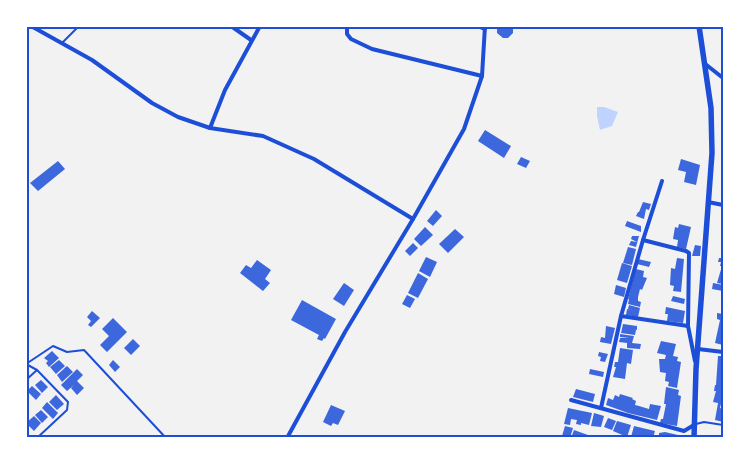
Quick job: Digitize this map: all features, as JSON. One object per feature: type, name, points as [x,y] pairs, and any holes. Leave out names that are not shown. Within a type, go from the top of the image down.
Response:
[{"type":"main road","points":[[694,438],[696,369],[712,152],[711,108],[699,26]]},
{"type":"street","points":[[31,26],[92,60],[152,103],[178,117],[210,128],[263,136],[314,159],[414,218]]},
{"type":"street","points":[[232,26],[252,40]]},
{"type":"street","points":[[210,128],[225,90],[260,26]]},
{"type":"street","points":[[347,26],[347,34],[351,39],[372,49],[482,76]]},
{"type":"street","points":[[287,438],[345,332],[414,218],[464,129],[482,76],[485,28],[477,26]]},
{"type":"street","points":[[704,63],[723,78]]},
{"type":"street","points":[[601,408],[621,316],[662,181]]},
{"type":"street","points":[[708,202],[723,204]]},
{"type":"street","points":[[643,240],[689,253],[688,326],[696,369]]},
{"type":"street","points":[[621,316],[688,326]]},
{"type":"street","points":[[698,349],[723,352]]},
{"type":"street","points":[[571,400],[684,431],[694,425]]},
{"type":"lane","points":[[62,42],[79,26]]},
{"type":"lane","points":[[37,438],[67,410],[68,405],[68,402],[37,370],[26,364],[53,346],[67,352],[84,350],[166,438]]},
{"type":"lane","points":[[26,380],[37,370]]},
{"type":"lane","points":[[694,425],[704,422],[723,425]]},
{"type":"water","points":[[597,107],[604,107],[618,112],[612,126],[600,130]]},
{"type":"building","points":[[497,26],[513,26],[513,33],[508,38],[503,38],[497,33]]},
{"type":"building","points":[[485,130],[511,146],[504,158],[478,141]]},
{"type":"building","points":[[521,157],[530,161],[526,168],[517,164]]},
{"type":"building","points":[[681,159],[700,165],[696,185],[684,182],[686,172],[678,170]]},
{"type":"building","points":[[58,161],[65,169],[38,191],[30,183]]},
{"type":"building","points":[[643,202],[651,204],[649,210],[646,209],[644,219],[636,216]]},
{"type":"building","points":[[436,210],[442,216],[433,226],[427,221]]},
{"type":"building","points":[[627,221],[641,226],[641,232],[625,226]]},
{"type":"building","points":[[679,224],[691,227],[686,249],[677,247],[678,240],[673,239],[675,227],[678,228]]},
{"type":"building","points":[[425,227],[433,235],[421,246],[414,239]]},
{"type":"building","points":[[455,229],[464,237],[448,253],[439,244]]},
{"type":"building","points":[[632,236],[639,236],[636,247],[629,245],[631,241],[637,242],[631,239]]},
{"type":"building","points":[[413,243],[418,248],[410,256],[405,251]]},
{"type":"building","points":[[695,245],[701,246],[700,256],[692,256]]},
{"type":"building","points":[[628,247],[636,249],[632,265],[623,263]]},
{"type":"building","points":[[426,257],[437,262],[430,277],[419,271]]},
{"type":"building","points":[[677,258],[684,259],[681,292],[673,291],[674,286],[670,285],[671,268],[675,269]]},
{"type":"building","points":[[719,258],[723,258],[723,284],[717,283],[722,266],[720,266],[721,262],[718,262]]},
{"type":"building","points":[[638,259],[651,262],[649,267],[637,264]]},
{"type":"building","points":[[257,260],[271,270],[265,279],[270,283],[263,291],[240,273],[246,265],[251,268]]},
{"type":"building","points":[[622,263],[632,266],[627,283],[617,280]]},
{"type":"building","points":[[636,269],[644,271],[643,277],[647,278],[642,290],[640,289],[638,297],[638,301],[641,302],[640,307],[628,304]]},
{"type":"building","points":[[418,273],[428,279],[418,298],[408,293]]},
{"type":"building","points":[[344,283],[354,290],[344,306],[333,299]]},
{"type":"building","points":[[713,283],[723,285],[723,291],[712,289]]},
{"type":"building","points":[[616,285],[626,288],[624,297],[614,294]]},
{"type":"building","points":[[407,295],[415,299],[410,308],[402,304]]},
{"type":"building","points":[[673,296],[685,299],[684,304],[671,301]]},
{"type":"building","points":[[302,300],[336,319],[322,341],[317,339],[319,335],[291,320]]},
{"type":"building","points":[[629,305],[640,308],[638,317],[626,315],[627,309],[633,310],[628,309]]},
{"type":"building","points":[[666,307],[685,311],[683,323],[667,321]]},
{"type":"building","points":[[92,311],[100,318],[91,327],[88,325],[91,321],[87,317]]},
{"type":"building","points":[[717,313],[723,314],[723,345],[715,343],[720,320],[717,319]]},
{"type":"building","points":[[113,318],[127,332],[107,352],[100,345],[109,336],[102,329]]},
{"type":"building","points":[[623,324],[637,326],[637,330],[630,329],[636,330],[635,335],[621,333]]},
{"type":"building","points":[[606,326],[615,328],[611,344],[600,342],[601,337],[605,338]]},
{"type":"building","points":[[620,334],[634,336],[632,343],[641,344],[640,349],[627,348],[627,343],[619,342],[620,338],[629,338],[620,337]]},
{"type":"building","points":[[133,339],[140,346],[131,355],[124,348]]},
{"type":"building","points":[[661,341],[676,344],[673,356],[678,357],[677,361],[681,362],[677,388],[668,386],[669,382],[665,381],[666,373],[660,372],[659,359],[665,359],[666,355],[657,353]]},
{"type":"building","points":[[620,348],[633,350],[631,364],[627,363],[625,379],[613,377],[616,367],[614,367],[615,362],[618,362]]},
{"type":"building","points":[[52,351],[59,358],[49,367],[46,363],[48,361],[44,358]]},
{"type":"building","points":[[599,352],[608,354],[605,362],[600,361]]},
{"type":"building","points":[[718,356],[723,356],[723,404],[721,404],[720,408],[723,409],[723,422],[715,420],[718,403],[713,402],[716,391],[714,391]]},
{"type":"building","points":[[59,360],[65,366],[56,374],[50,367]]},
{"type":"building","points":[[113,360],[120,367],[115,372],[109,365]]},
{"type":"building","points":[[67,366],[73,372],[62,382],[57,375]]},
{"type":"building","points":[[77,369],[83,375],[77,381],[84,388],[77,395],[71,388],[74,385],[67,391],[61,385]]},
{"type":"building","points":[[590,369],[604,372],[603,377],[589,374]]},
{"type":"building","points":[[41,380],[48,387],[42,393],[35,385]]},
{"type":"building","points":[[32,386],[41,394],[36,400],[27,391]]},
{"type":"building","points":[[666,387],[679,390],[678,395],[681,396],[677,426],[660,423],[661,419],[663,419],[666,404],[664,404]]},
{"type":"building","points":[[576,389],[595,394],[593,402],[573,397]]},
{"type":"building","points":[[620,394],[633,398],[636,401],[635,405],[649,409],[650,404],[661,406],[657,420],[606,405],[608,398],[613,400],[615,395],[619,397]]},
{"type":"building","points":[[56,395],[64,404],[57,410],[49,402]]},
{"type":"building","points":[[47,402],[58,413],[53,419],[42,408]]},
{"type":"building","points":[[331,405],[345,411],[338,425],[333,423],[331,426],[323,422]]},
{"type":"building","points":[[568,408],[592,413],[589,425],[576,424],[577,420],[571,419],[570,425],[564,424]]},
{"type":"building","points":[[41,410],[48,417],[42,423],[35,415]]},
{"type":"building","points":[[594,413],[604,416],[601,427],[591,426]]},
{"type":"building","points":[[34,416],[41,423],[34,431],[26,423]]},
{"type":"building","points":[[608,418],[616,421],[612,430],[604,427]]},
{"type":"building","points":[[617,421],[631,425],[627,437],[613,431]]},
{"type":"building","points":[[565,426],[573,428],[570,438],[562,436]]},
{"type":"building","points":[[634,426],[655,431],[653,438],[631,437]]},
{"type":"building","points":[[574,430],[588,435],[594,438],[571,438]]},
{"type":"building","points":[[665,432],[678,435],[677,438],[659,437],[659,433]]}]
